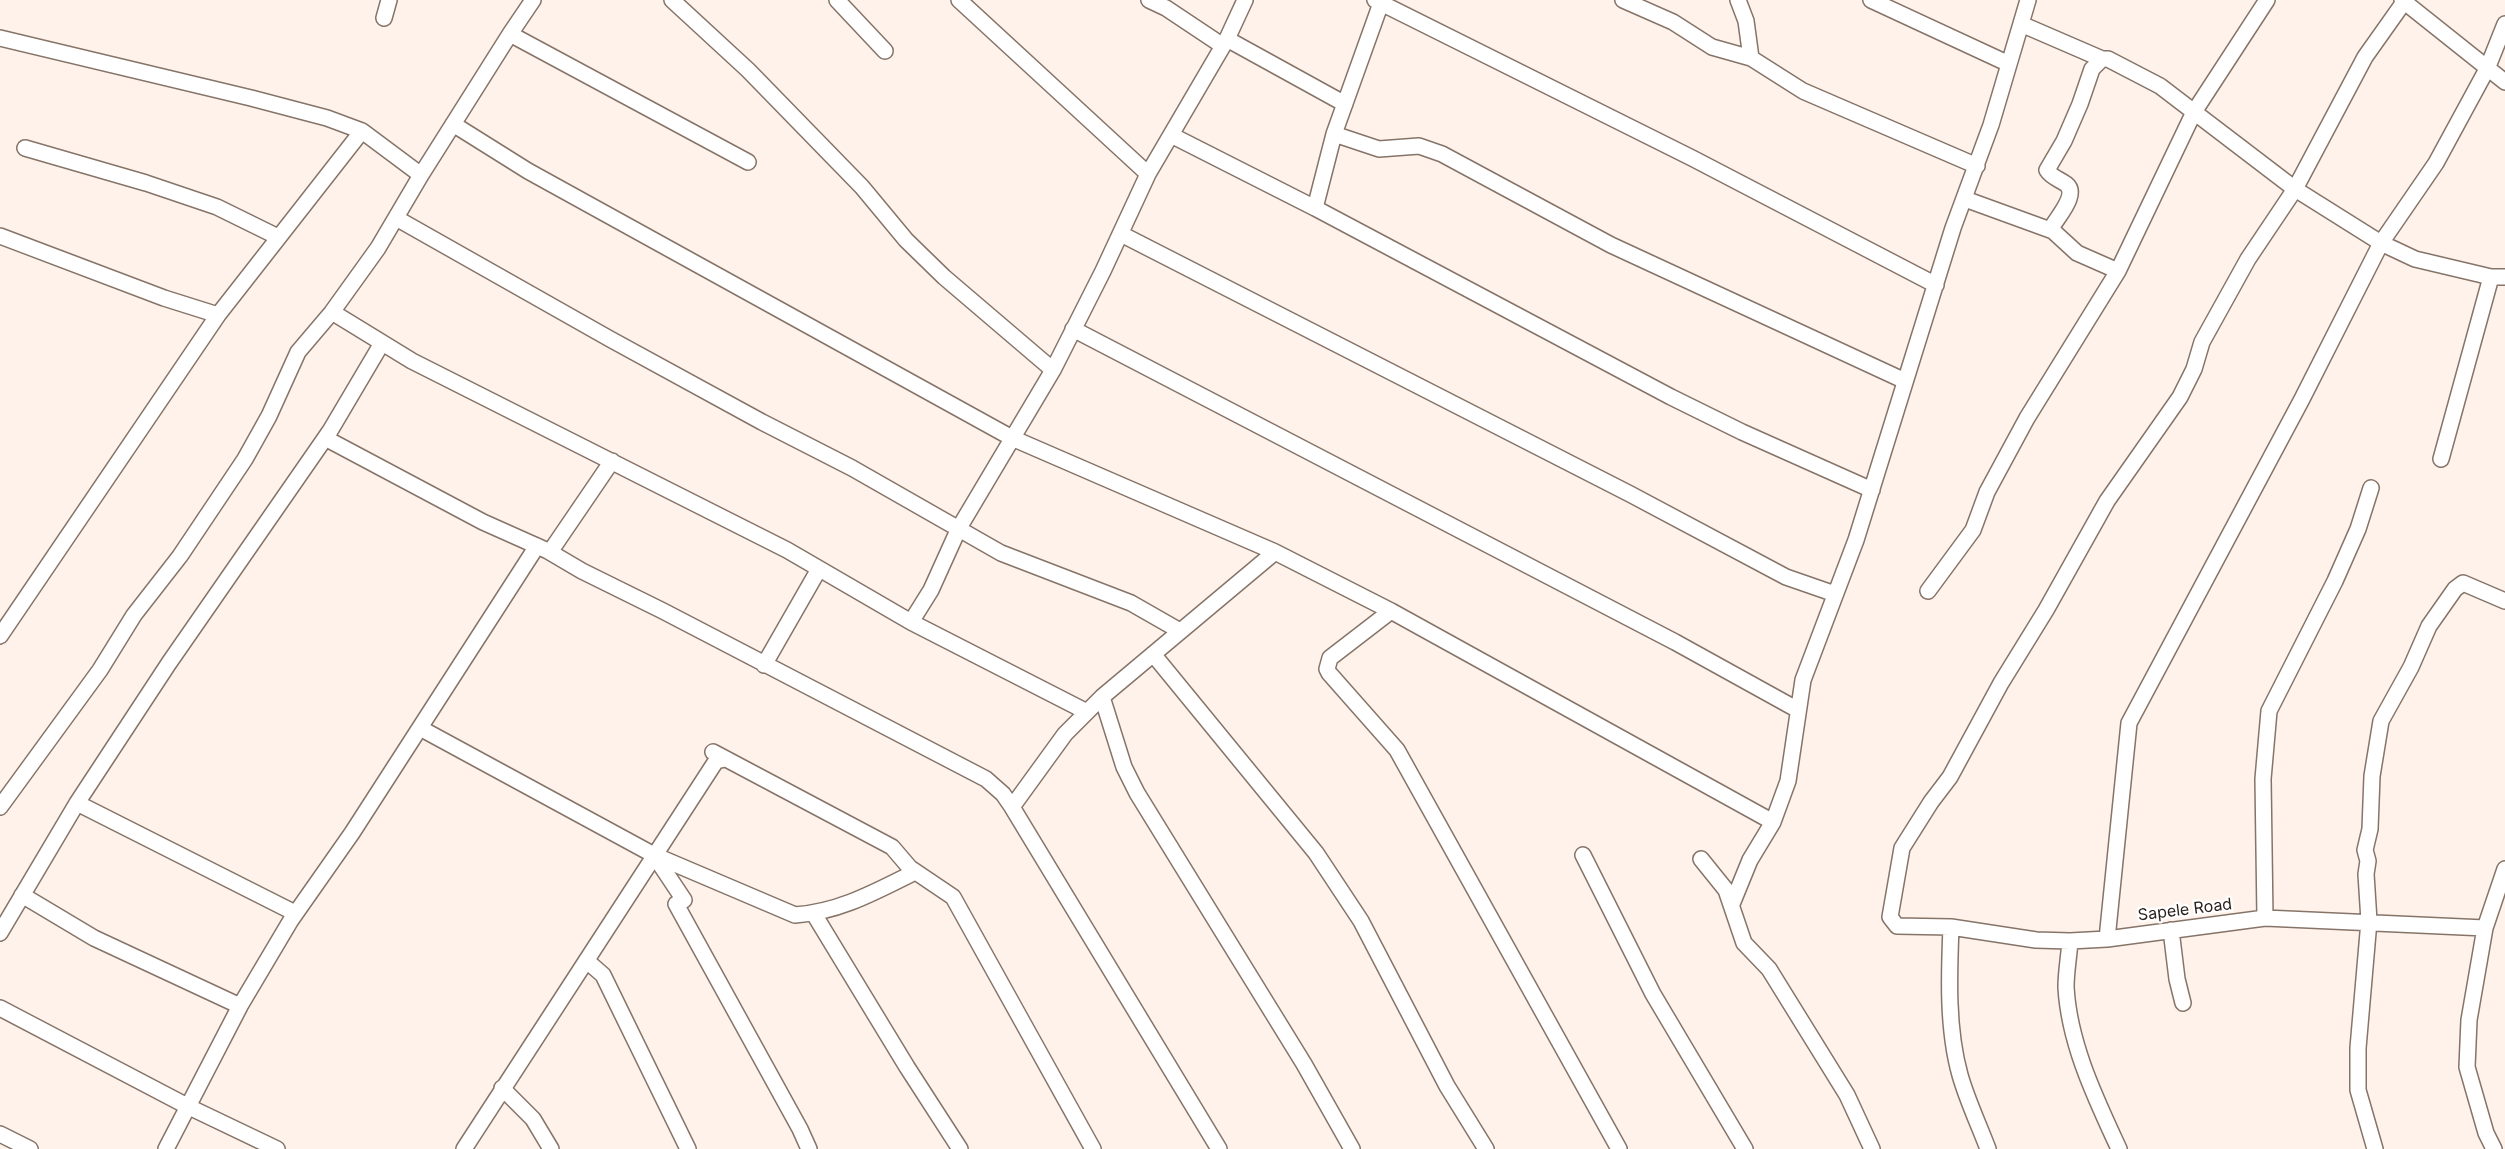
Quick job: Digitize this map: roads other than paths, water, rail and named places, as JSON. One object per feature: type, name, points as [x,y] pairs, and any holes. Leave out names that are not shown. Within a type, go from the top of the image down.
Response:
[{"type":"street","points":[[384,18],[389,0]]},
{"type":"street","points":[[0,807],[100,670],[134,615],[180,556],[245,459],[270,416],[298,352],[332,312],[378,248],[453,124],[533,0]]},
{"type":"street","points":[[672,0],[748,70],[862,187],[906,240],[944,277],[1053,370]]},
{"type":"street","points":[[837,0],[885,51]]},
{"type":"street","points":[[959,0],[1148,174]]},
{"type":"street","points":[[1149,0],[1225,43],[1345,104]]},
{"type":"street","points":[[910,622],[931,590],[959,528],[1053,370],[1121,234],[1148,174],[1225,43],[1245,0]]},
{"type":"street","points":[[1623,0],[1673,22],[1712,47],[1751,58],[1803,91],[1977,166]]},
{"type":"street","points":[[1738,0],[1746,21],[1751,58]]},
{"type":"street","points":[[1871,0],[2009,64]]},
{"type":"street","points":[[1732,904],[1750,860],[1773,822],[1788,781],[1803,680],[1872,490],[2028,0]]},
{"type":"street","points":[[1928,591],[1973,530],[1987,492],[2027,418],[2118,271],[2194,112],[2267,0]]},
{"type":"street","points":[[1315,208],[1334,134],[1379,1],[1692,158],[1936,285]]},
{"type":"street","points":[[2295,189],[2365,57],[2403,1],[2505,82]]},
{"type":"street","points":[[2021,24],[2102,59],[2108,59],[2160,86],[2295,189],[2381,243],[2415,259],[2498,277],[2441,459]]},
{"type":"street","points":[[2107,939],[2129,723],[2302,399],[2381,243],[2436,163],[2487,69],[2505,24]]},
{"type":"street","points":[[510,34],[748,162]]},
{"type":"street","points":[[0,38],[327,118],[362,131],[422,175]]},
{"type":"street","points":[[2053,231],[2052,227],[2070,197],[2071,191],[2069,186],[2049,174],[2047,166],[2064,141],[2092,69],[2102,59]]},
{"type":"street","points":[[453,124],[528,171],[1011,438],[1275,552],[1392,611],[1773,822]]},
{"type":"street","points":[[0,636],[218,315],[362,131]]},
{"type":"street","points":[[1334,134],[1379,149],[1419,147],[1442,154],[1611,245],[1905,381]]},
{"type":"street","points":[[1171,135],[1315,208],[1681,402],[1772,446],[1872,490]]},
{"type":"street","points":[[25,148],[146,183],[207,204],[278,237]]},
{"type":"street","name":"Sapele Road","points":[[2295,189],[2248,259],[2202,342],[2194,369],[2180,397],[2107,501],[1970,738],[1950,777],[1902,848],[1890,917],[1897,926],[1951,927],[2036,940],[2070,941],[2107,939],[2265,918],[2485,928]]},
{"type":"street","points":[[1965,199],[2053,231],[2077,253],[2118,271]]},
{"type":"street","points":[[396,218],[1001,553],[1131,603],[1180,631]]},
{"type":"street","points":[[1121,234],[1630,494],[1786,577],[1835,594]]},
{"type":"street","points":[[0,236],[164,298],[218,315]]},
{"type":"street","points":[[332,312],[412,361],[612,461],[819,569],[910,622],[1088,712]]},
{"type":"street","points":[[1073,329],[1665,637],[1798,710]]},
{"type":"street","points":[[0,933],[77,802],[169,663],[325,438],[382,343]]},
{"type":"street","points":[[325,438],[483,522],[550,552],[612,461]]},
{"type":"street","points":[[2265,918],[2262,779],[2269,711],[2335,582],[2358,529],[2371,488]]},
{"type":"street","points":[[542,549],[986,778],[1003,794],[1012,807],[1219,1149]]},
{"type":"street","points":[[166,1149],[240,1006],[295,913],[352,833],[420,728],[542,549]]},
{"type":"street","points":[[1012,807],[1065,734],[1102,697],[1275,552]]},
{"type":"street","points":[[764,665],[819,569]]},
{"type":"street","points":[[2374,1149],[2358,1090],[2358,1048],[2368,921],[2366,874],[2368,861],[2365,850],[2370,829],[2372,776],[2381,721],[2411,667],[2429,626],[2455,589],[2463,583],[2505,601]]},
{"type":"street","points":[[1392,611],[1330,658],[1327,669],[1397,750],[1619,1149]]},
{"type":"street","points":[[1154,654],[1316,853],[1361,921],[1447,1086],[1486,1149]]},
{"type":"street","points":[[1102,697],[1124,767],[1137,793],[1304,1064],[1352,1149]]},
{"type":"street","points":[[420,728],[654,855],[795,915],[814,914],[857,902],[911,874],[910,868]]},
{"type":"street","points":[[464,1149],[719,756],[892,847],[910,868],[952,897],[1093,1149]]},
{"type":"street","points":[[77,802],[295,913]]},
{"type":"street","points":[[654,855],[809,1149]]},
{"type":"street","points":[[1583,855],[1653,994],[1745,1149]]},
{"type":"street","points":[[1701,859],[1726,890],[1744,943],[1769,969],[1847,1095],[1872,1149]]},
{"type":"street","points":[[2494,1149],[2486,1133],[2467,1067],[2469,1020],[2485,928],[2505,869]]},
{"type":"street","points":[[22,895],[94,938],[240,1006]]},
{"type":"street","points":[[814,914],[960,1149]]},
{"type":"street","points":[[1951,927],[1952,1024],[1960,1075],[1988,1149]]},
{"type":"street","points":[[2171,930],[2177,979],[2183,1003]]},
{"type":"street","points":[[2070,941],[2066,987],[2072,1022],[2087,1076],[2119,1149]]},
{"type":"street","points":[[587,960],[603,975],[688,1149]]},
{"type":"street","points":[[0,1008],[187,1106],[277,1149]]},
{"type":"street","points":[[502,1088],[532,1119],[551,1149]]},
{"type":"street","points":[[0,1134],[30,1149]]}]
